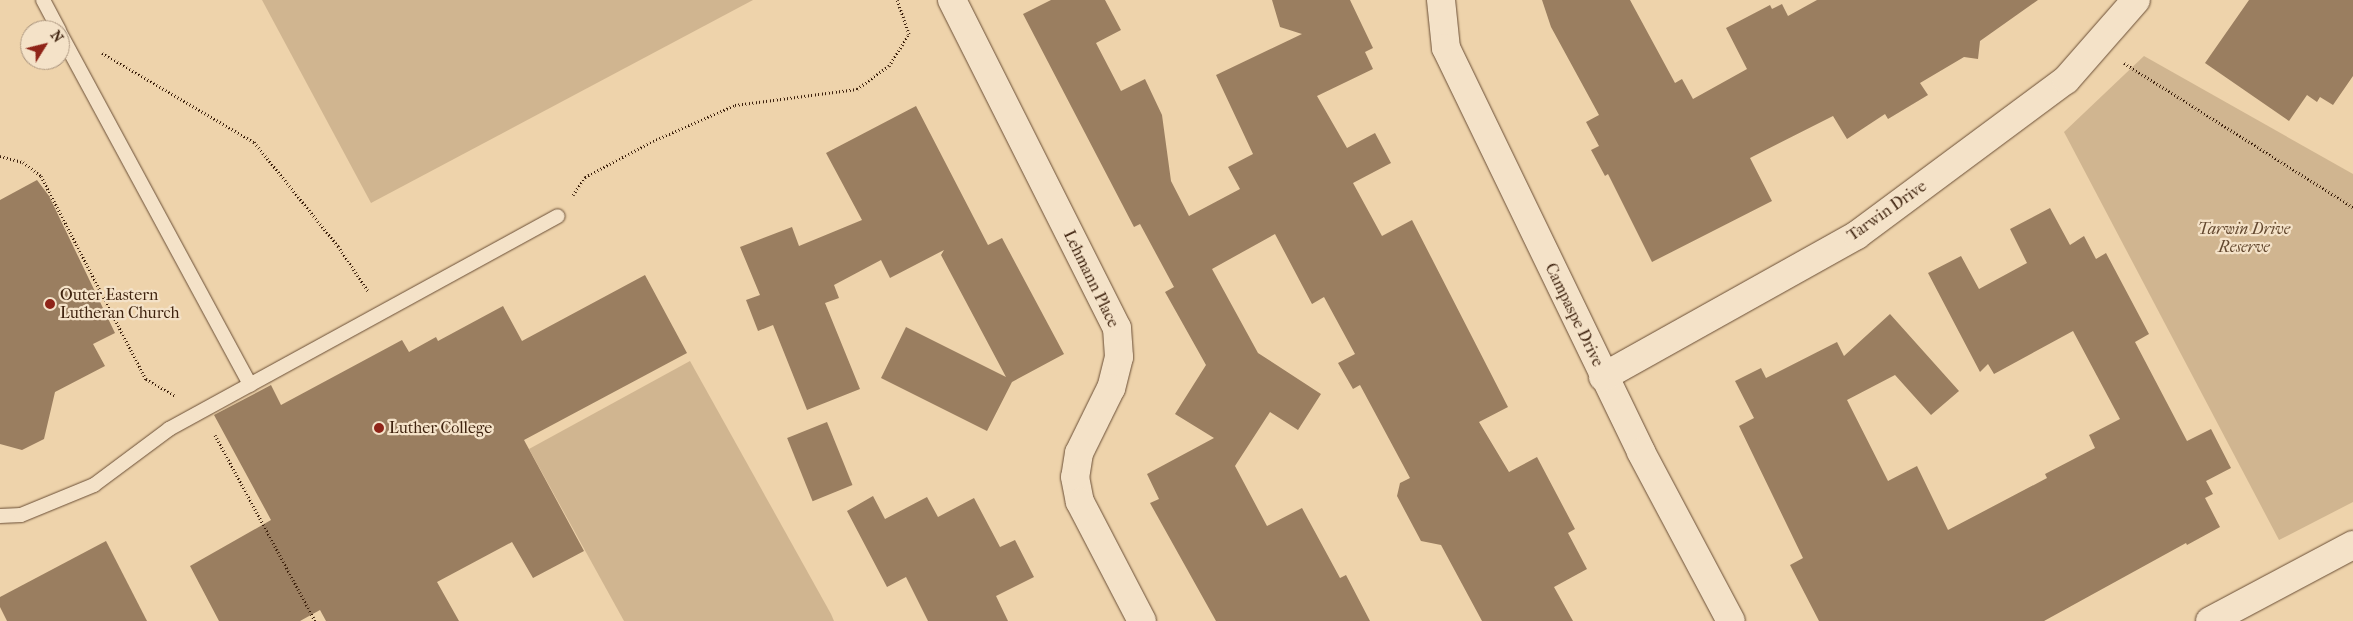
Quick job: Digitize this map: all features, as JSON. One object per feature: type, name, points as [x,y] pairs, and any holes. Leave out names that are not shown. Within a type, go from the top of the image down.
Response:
[{"type":"street","name":"Lehmann Place","points":[[952,0],[1117,328],[1120,356],[1111,388],[1079,453],[1075,477],[1080,502],[1142,621]]},
{"type":"street","name":"Campaspe Drive","points":[[1441,0],[1446,48],[1603,377],[1731,621]]},
{"type":"street","name":"Tarwin Drive","points":[[1603,377],[1857,235],[2066,80],[2136,0]]},
{"type":"street","points":[[2210,621],[2353,545]]},
{"type":"lane","points":[[43,0],[53,20]]},
{"type":"lane","points":[[70,51],[250,385]]},
{"type":"lane","points":[[0,516],[21,515],[94,485],[169,429],[558,216]]},
{"type":"path","points":[[558,216],[586,177],[653,141],[735,105],[857,89],[889,66],[909,34],[897,0]]},
{"type":"path","points":[[2096,46],[2353,207]]},
{"type":"path","points":[[99,52],[254,142],[338,246],[382,312]]},
{"type":"path","points":[[0,156],[23,162],[41,176],[146,379],[202,412],[315,621]]},
{"type":"green space","points":[[262,0],[753,0],[371,203]]},
{"type":"green space","name":"Tarwin Drive Reserve","points":[[2144,56],[2353,174],[2353,502],[2279,540],[2064,132]]},
{"type":"green space","points":[[690,361],[834,621],[624,621],[529,449]]},
{"type":"building","points":[[1051,0],[1105,0],[1121,30],[1096,43],[1121,91],[1145,79],[1162,115],[1171,181],[1189,216],[1240,189],[1228,167],[1253,154],[1216,75],[1302,34],[1280,27],[1272,0],[1350,0],[1373,48],[1365,52],[1373,69],[1317,96],[1347,148],[1375,133],[1391,163],[1353,183],[1382,236],[1412,220],[1508,407],[1479,422],[1509,472],[1537,457],[1575,529],[1568,533],[1587,569],[1554,587],[1573,621],[1482,621],[1441,545],[1421,541],[1397,496],[1400,483],[1410,478],[1360,385],[1353,389],[1338,363],[1355,354],[1324,297],[1312,304],[1275,234],[1212,269],[1258,353],[1321,394],[1298,430],[1270,412],[1235,466],[1267,526],[1302,508],[1340,578],[1346,575],[1370,621],[1216,621],[1150,503],[1159,499],[1147,474],[1214,438],[1175,414],[1206,365],[1165,292],[1174,287],[1140,224],[1134,227],[1023,14]]},
{"type":"building","points":[[1542,0],[1630,0],[1675,83],[1682,79],[1693,99],[1747,69],[1726,28],[1770,5],[1772,9],[1782,4],[1788,16],[1817,0],[2038,0],[1980,41],[1978,59],[1964,57],[1920,83],[1928,95],[1888,119],[1885,114],[1847,139],[1833,116],[1750,158],[1772,201],[1652,262],[1608,174],[1605,176],[1591,150],[1599,146],[1586,122],[1599,115],[1551,27]]},
{"type":"building","points":[[2249,0],[2353,0],[2353,76],[2333,105],[2320,97],[2317,102],[2307,95],[2289,121],[2205,63]]},
{"type":"building","points":[[916,106],[988,245],[1002,238],[1064,354],[1012,382],[987,431],[881,378],[906,327],[1006,377],[941,255],[944,250],[890,278],[881,260],[834,285],[839,298],[825,303],[860,389],[807,410],[773,325],[758,331],[746,300],[760,295],[740,247],[792,227],[799,246],[862,220],[826,153]]},
{"type":"building","name":"Outer Eastern Lutheran Church","points":[[37,180],[49,196],[115,333],[93,344],[105,366],[55,392],[44,439],[22,450],[0,444],[0,200]]},
{"type":"building","points":[[2050,208],[2070,245],[2084,236],[2096,259],[2106,253],[2149,334],[2135,342],[2187,441],[2211,429],[2231,468],[2206,481],[2213,494],[2205,498],[2220,527],[2187,545],[2186,543],[2044,621],[1819,621],[1790,565],[1803,558],[1739,426],[1754,418],[1735,381],[1761,368],[1766,378],[1837,342],[1844,356],[1890,314],[1959,391],[1931,415],[1895,375],[1847,400],[1888,481],[1917,466],[1948,530],[2047,478],[2045,474],[2095,448],[2089,435],[2120,419],[2073,331],[1994,374],[1988,364],[1980,372],[1928,273],[1961,256],[1979,289],[2027,263],[2010,229]]},
{"type":"building","points":[[645,275],[687,353],[524,440],[584,551],[533,578],[512,542],[437,582],[459,621],[326,621],[320,610],[300,621],[219,621],[190,566],[271,520],[214,415],[271,385],[281,405],[402,340],[409,352],[436,337],[438,341],[503,306],[522,341]]},
{"type":"building","points":[[827,422],[852,485],[813,501],[787,438]]},
{"type":"building","points":[[873,496],[885,519],[927,497],[938,517],[974,498],[1000,547],[1015,540],[1034,577],[996,596],[1008,621],[928,621],[906,577],[887,587],[847,511]]},
{"type":"building","points":[[106,541],[147,621],[7,621],[0,607],[0,597]]},
{"type":"place","name":"Outer Eastern Lutheran Church","points":[[50,304]]},
{"type":"place","name":"Luther College","points":[[379,428]]}]
